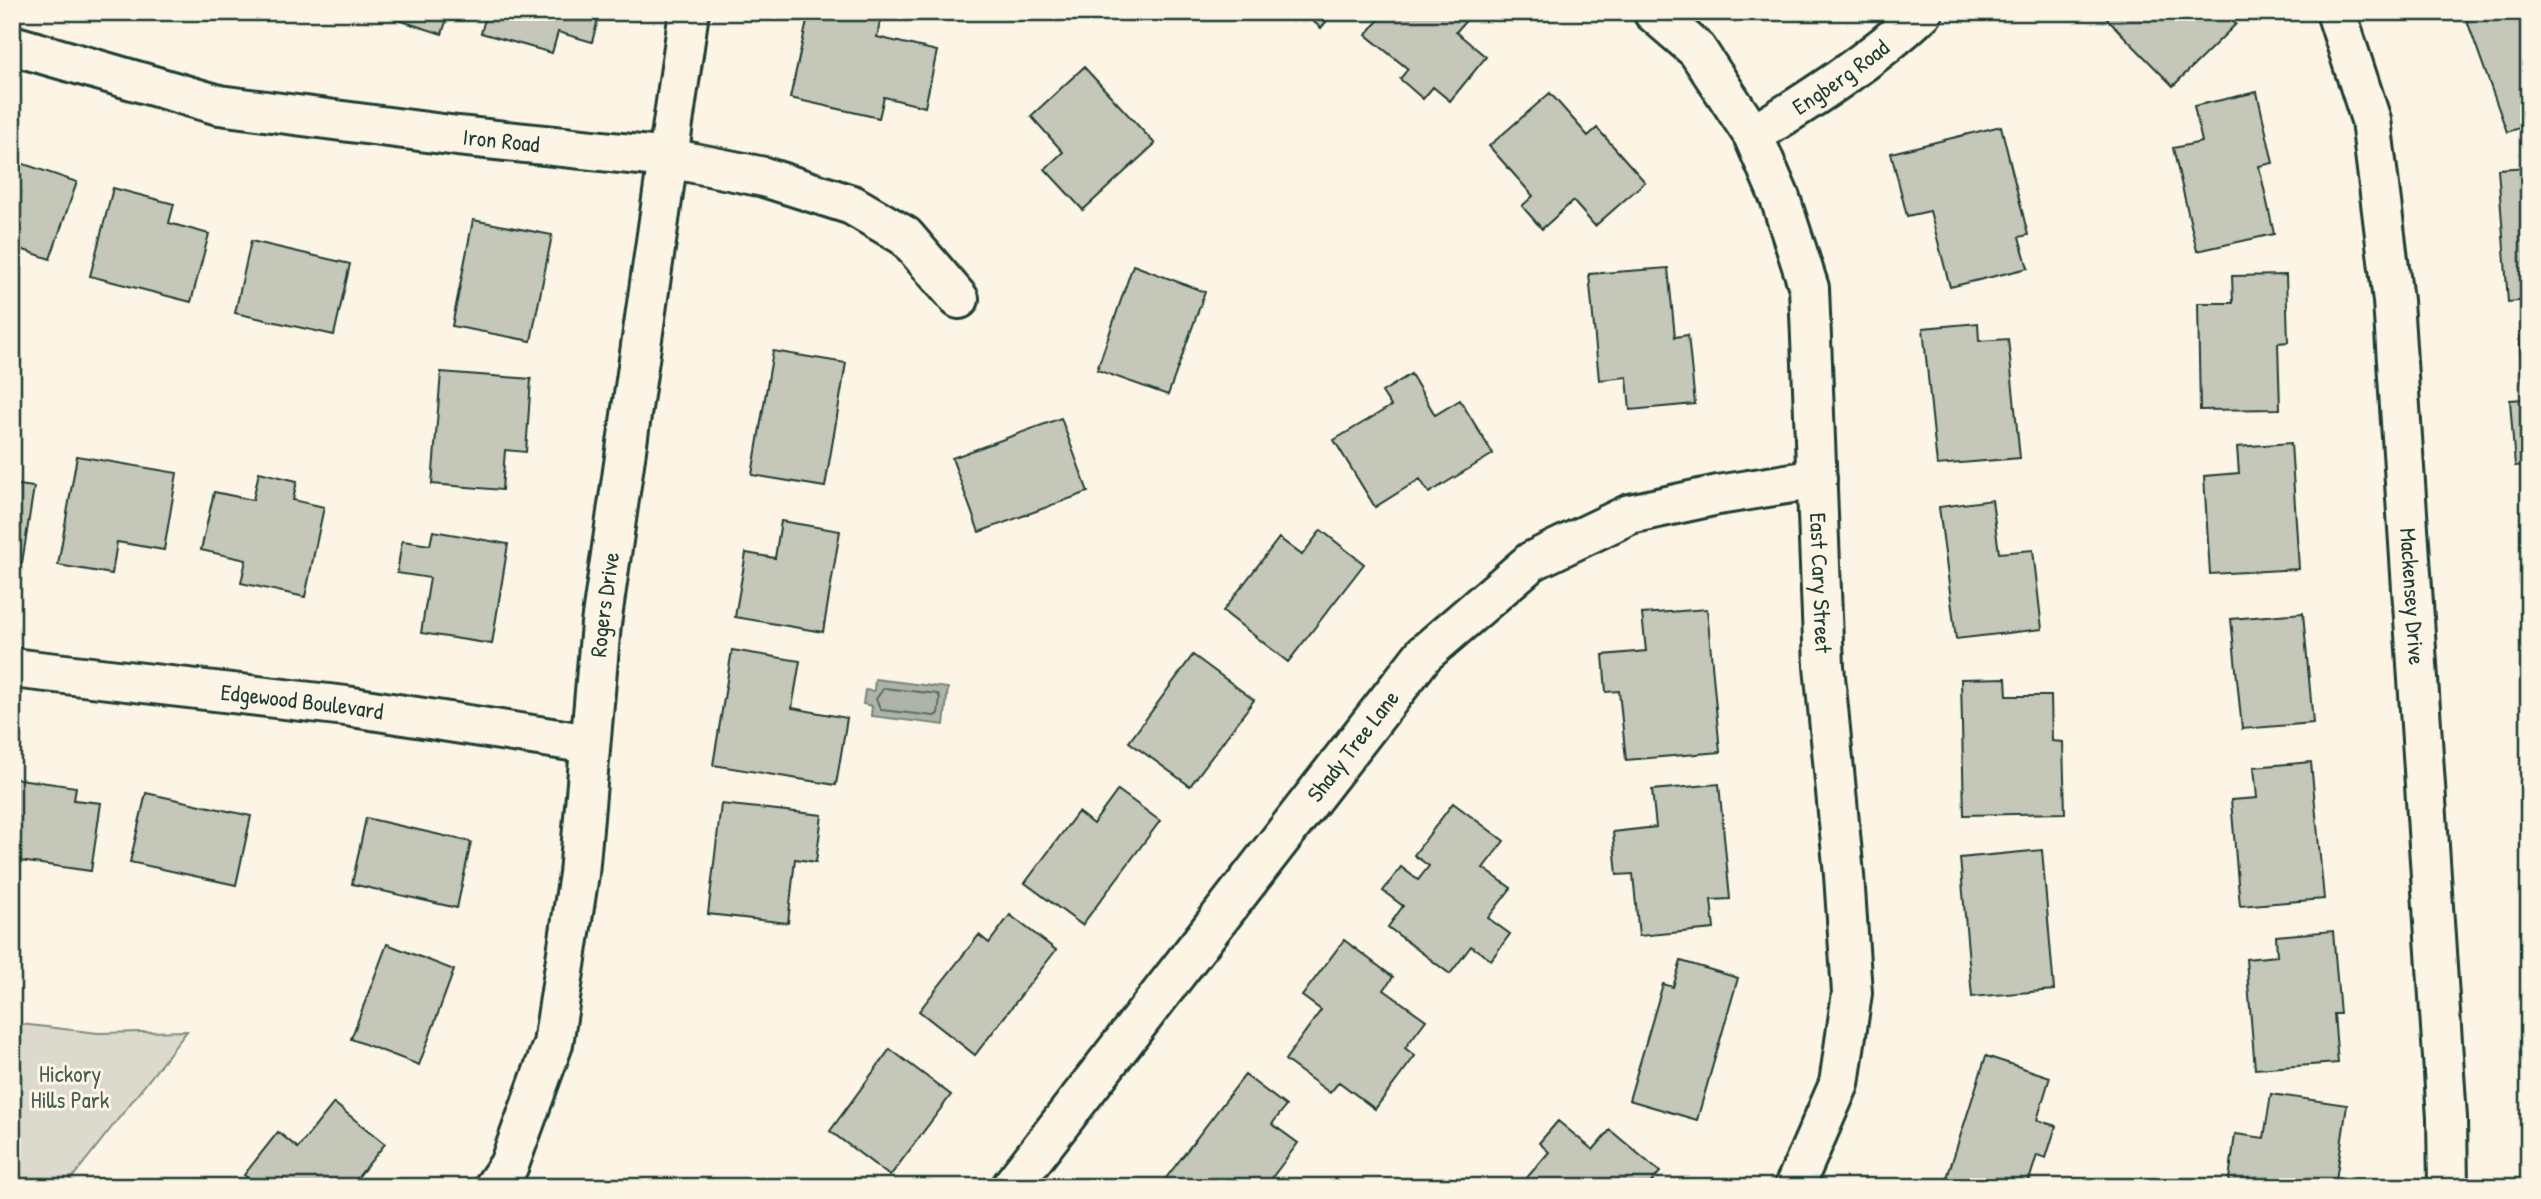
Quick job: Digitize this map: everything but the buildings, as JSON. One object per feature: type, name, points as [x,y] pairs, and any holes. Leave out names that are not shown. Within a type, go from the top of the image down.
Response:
[{"type":"street","name":"Rogers Drive","points":[[494,1187],[509,1165],[554,1044],[579,874],[601,624],[689,12]]},
{"type":"street","name":"East Cary Street","points":[[1653,12],[1697,50],[1753,135],[1780,198],[1808,288],[1824,666],[1852,993],[1839,1084],[1797,1186]]},
{"type":"street","name":"Engberg Road","points":[[1753,135],[1842,80],[1892,42],[1923,12]]},
{"type":"street","name":"Mackensey Drive","points":[[2336,12],[2371,120],[2393,301],[2447,1118],[2448,1187]]},
{"type":"street","name":"Iron Road","points":[[12,45],[219,105],[458,136],[669,158],[764,177],[852,205],[905,236],[959,299]]},
{"type":"street","name":"Shady Tree Lane","points":[[1012,1187],[1424,654],[1532,561],[1630,514],[1718,495],[1817,480]]},
{"type":"street","name":"Edgewood Boulevard","points":[[12,668],[346,706],[590,744]]},
{"type":"green space","name":"Hickory Hills Park","points":[[12,1023],[98,1033],[187,1031],[65,1187],[12,1187]]},
{"type":"water","points":[[875,679],[948,688],[944,725],[871,716],[872,706],[863,704],[865,690],[874,691]]}]
